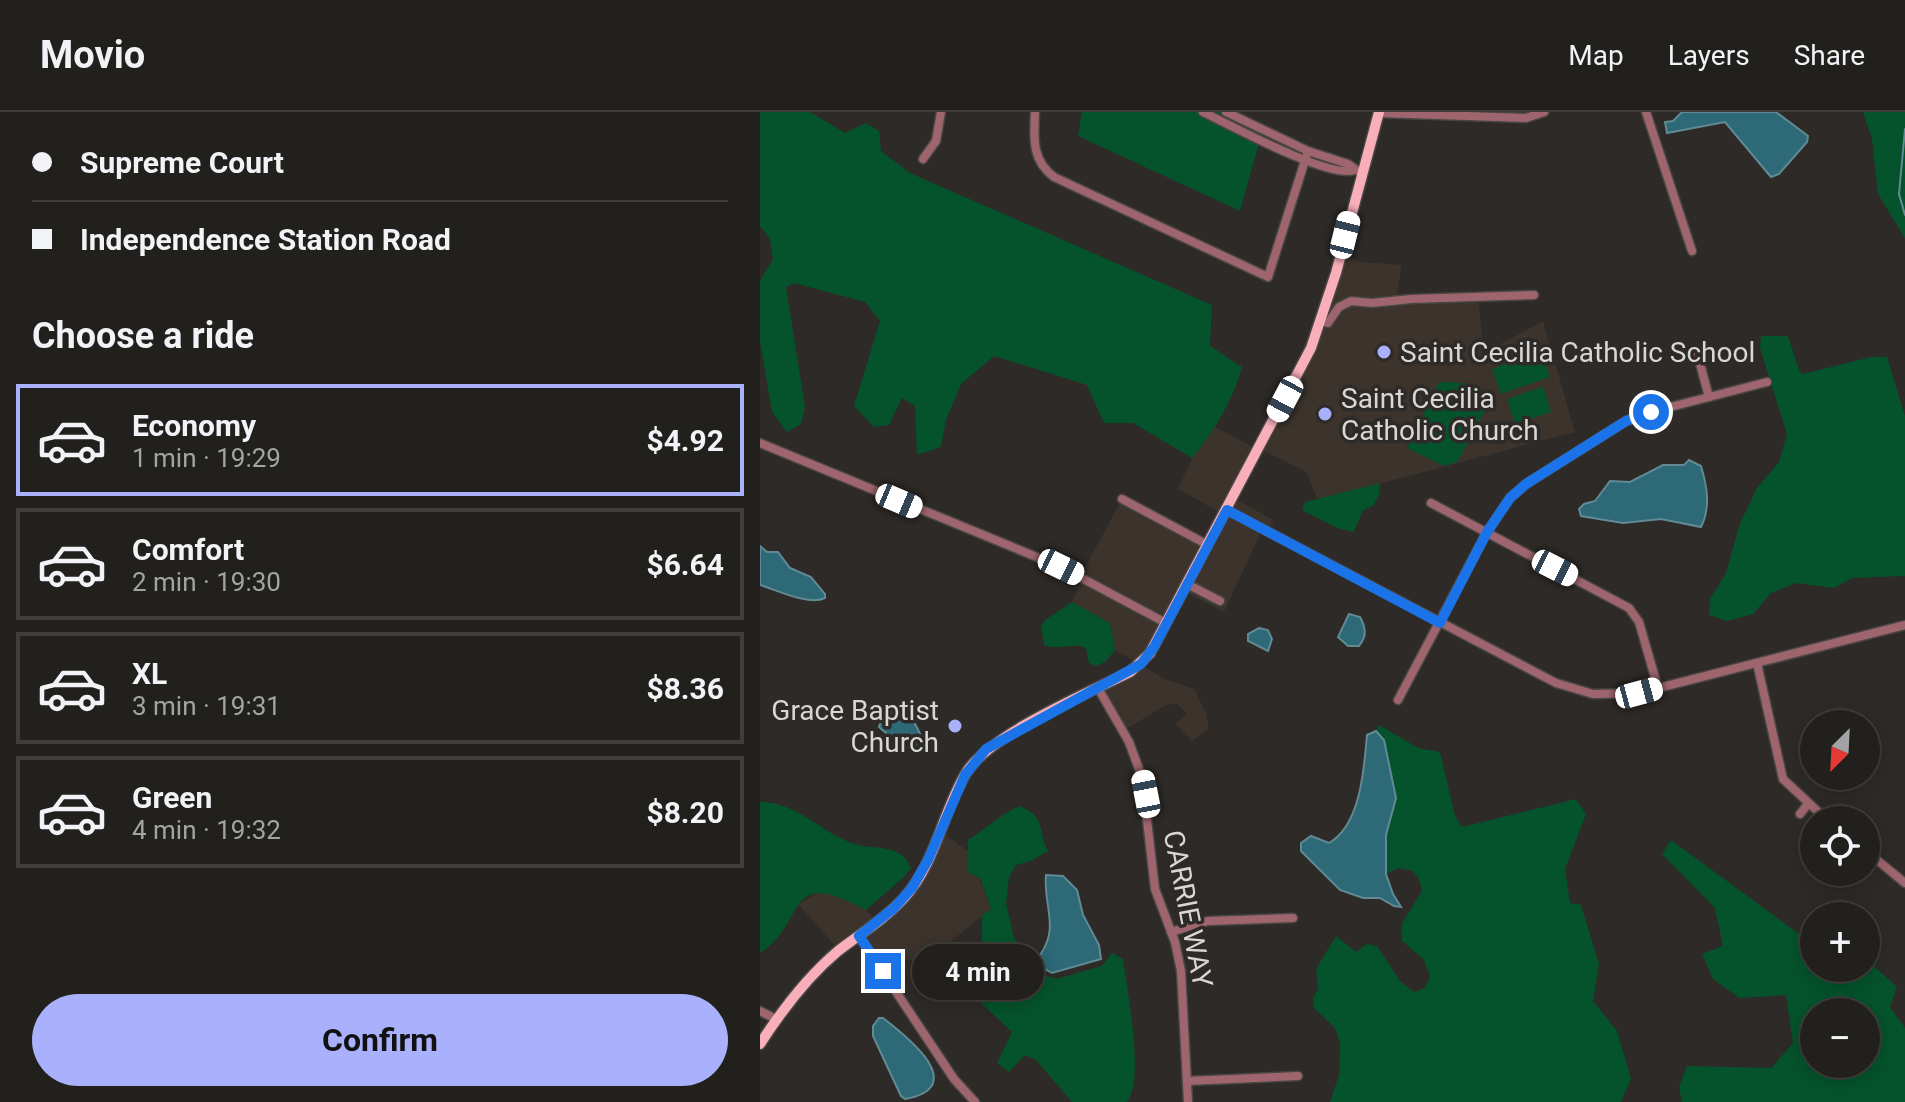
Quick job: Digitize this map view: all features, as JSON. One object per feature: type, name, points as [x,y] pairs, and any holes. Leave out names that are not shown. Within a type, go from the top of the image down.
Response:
[{"type":"main road","points":[[760,1044],[776,1019],[824,964],[894,908],[912,888],[928,860],[965,775],[986,749],[1141,664],[1154,647],[1302,368],[1321,321],[1358,171],[1379,113]]},
{"type":"street","points":[[923,159],[936,141],[941,112]]},
{"type":"street","points":[[1035,112],[1036,155],[1054,177],[1268,277],[1306,156]]},
{"type":"street","points":[[1203,112],[1348,172],[1358,171]]},
{"type":"street","points":[[1226,112],[1306,156]]},
{"type":"street","points":[[1379,113],[1526,118],[1544,112]]},
{"type":"street","points":[[1646,112],[1692,251]]},
{"type":"street","points":[[1321,321],[1328,323],[1339,307],[1351,301],[1372,303],[1534,295]]},
{"type":"street","points":[[1696,349],[1709,397]]},
{"type":"street","points":[[1398,700],[1487,532],[1510,498],[1526,484],[1626,421],[1767,382]]},
{"type":"street","points":[[760,443],[1061,567],[1166,623]]},
{"type":"street","points":[[1122,499],[1208,545]]},
{"type":"street","points":[[1431,503],[1629,608],[1639,622],[1658,688]]},
{"type":"street","points":[[1227,510],[1556,683],[1579,691],[1610,695],[1639,693],[1905,625]]},
{"type":"street","points":[[1187,584],[1220,601]]},
{"type":"street","points":[[1757,663],[1783,779],[1810,806]]},
{"type":"street","name":"CARRIE WAY","points":[[1098,688],[1129,742],[1142,777],[1155,889],[1181,971],[1188,1102]]},
{"type":"street","points":[[1880,862],[1905,883]]},
{"type":"street","points":[[1171,932],[1208,921],[1293,918]]},
{"type":"street","points":[[859,936],[954,1079],[975,1102]]},
{"type":"street","points":[[760,1011],[776,1019]]},
{"type":"street","points":[[1187,1081],[1298,1076]]},
{"type":"shaded area","points":[[1340,256],[1363,262],[1402,265],[1396,299],[1478,297],[1484,353],[1543,321],[1575,432],[1318,500],[1306,472],[1259,448],[1302,368]]},
{"type":"shaded area","points":[[1214,426],[1258,450],[1233,498],[1274,520],[1267,532],[1262,530],[1224,612],[1183,591],[1141,664],[1162,678],[1194,689],[1206,713],[1209,729],[1192,741],[1175,724],[1187,714],[1177,704],[1166,705],[1123,731],[1098,688],[1140,664],[1115,650],[1110,623],[1072,602],[1083,579],[1080,577],[1122,499],[1208,545],[1224,515],[1178,489],[1192,458]]},
{"type":"shaded area","points":[[940,831],[968,851],[968,872],[979,878],[991,909],[925,962],[902,959],[883,971],[859,937],[839,950],[798,904],[819,892],[835,895],[866,910],[877,921],[904,897]]},
{"type":"green space","points":[[760,112],[810,112],[845,133],[866,123],[879,131],[881,151],[910,173],[1212,305],[1210,346],[1242,367],[1228,403],[1200,448],[1192,458],[1133,423],[1104,423],[1087,385],[994,356],[961,384],[946,420],[941,447],[917,455],[915,406],[902,398],[889,425],[874,427],[854,406],[880,321],[865,302],[794,283],[786,287],[805,407],[801,424],[787,432],[772,412],[760,342],[760,281],[773,259],[770,239],[760,226]]},
{"type":"green space","points":[[1082,112],[1203,112],[1260,139],[1240,211],[1078,136]]},
{"type":"green space","points":[[1209,112],[1220,112],[1294,147],[1295,151]]},
{"type":"green space","points":[[1863,112],[1905,112],[1905,238],[1878,194],[1872,139]]},
{"type":"green space","points":[[1761,336],[1788,336],[1803,374],[1871,357],[1887,357],[1905,416],[1905,576],[1852,578],[1834,588],[1796,583],[1771,593],[1753,614],[1727,621],[1709,615],[1710,599],[1726,573],[1740,523],[1757,488],[1779,462],[1787,434],[1760,348]]},
{"type":"green space","points":[[1540,351],[1550,377],[1501,394],[1492,369]]},
{"type":"green space","points":[[1439,382],[1475,387],[1489,403],[1457,462],[1444,466],[1407,448]]},
{"type":"green space","points":[[1543,387],[1551,412],[1515,424],[1507,399]]},
{"type":"green space","points":[[1380,483],[1379,495],[1373,506],[1363,510],[1354,532],[1337,528],[1302,510],[1305,502]]},
{"type":"green space","points":[[1072,602],[1110,623],[1115,650],[1105,662],[1096,666],[1089,663],[1086,648],[1081,646],[1044,645],[1041,627],[1045,620]]},
{"type":"green space","points":[[1379,725],[1418,748],[1440,752],[1455,816],[1462,827],[1576,799],[1586,814],[1565,869],[1570,903],[1581,905],[1599,964],[1593,1001],[1617,1031],[1631,1079],[1621,1102],[1330,1102],[1339,1075],[1340,1043],[1335,1028],[1314,1008],[1313,998],[1318,989],[1316,969],[1336,936],[1356,952],[1367,944],[1377,946],[1400,981],[1414,992],[1425,988],[1430,976],[1424,960],[1402,941],[1402,923],[1422,891],[1419,879],[1413,871],[1398,868],[1386,874],[1386,835],[1396,798],[1382,735],[1376,731]]},
{"type":"green space","points":[[760,802],[785,807],[851,843],[901,854],[911,868],[866,910],[821,893],[808,895],[775,940],[760,953]]},
{"type":"green space","points":[[1020,806],[1038,820],[1048,851],[1016,865],[1009,877],[1006,903],[1014,938],[1044,975],[1056,979],[1102,966],[1112,953],[1123,959],[1135,1055],[1135,1075],[1127,1102],[1072,1102],[1035,1059],[1025,1055],[1009,1072],[997,1063],[1012,1032],[981,1003],[982,915],[991,909],[980,878],[968,872],[968,840]]},
{"type":"green space","points":[[1671,840],[1800,935],[1800,982],[1880,982],[1880,972],[1897,987],[1890,1007],[1905,1028],[1905,1102],[1682,1102],[1679,1087],[1687,1066],[1771,1068],[1793,1043],[1786,995],[1739,998],[1713,979],[1702,954],[1723,946],[1715,908],[1662,854]]},
{"type":"water","points":[[1682,112],[1776,112],[1808,136],[1807,142],[1779,174],[1771,177],[1725,122],[1667,133],[1665,122],[1673,121]]},
{"type":"water","points":[[1689,460],[1701,466],[1705,481],[1707,504],[1701,527],[1661,519],[1623,523],[1581,516],[1579,509],[1595,501],[1610,481],[1630,482],[1663,465],[1684,465]]},
{"type":"water","points":[[760,546],[767,552],[778,552],[790,568],[811,577],[825,598],[802,599],[760,585]]},
{"type":"water","points":[[1349,614],[1360,617],[1364,625],[1365,632],[1359,646],[1348,646],[1338,637]]},
{"type":"water","points":[[1259,628],[1268,630],[1272,639],[1268,651],[1248,641],[1248,634]]},
{"type":"water","points":[[898,707],[914,722],[924,742],[921,748],[903,748],[879,727],[881,720]]},
{"type":"water","points":[[1376,731],[1384,740],[1396,798],[1386,835],[1386,874],[1401,907],[1380,898],[1363,898],[1340,890],[1301,851],[1301,843],[1311,836],[1329,843],[1340,835],[1348,823],[1359,795],[1367,735]]},
{"type":"water","points":[[1046,875],[1063,876],[1077,890],[1083,915],[1099,945],[1101,959],[1052,973],[1045,969],[1040,955],[1046,945],[1050,925]]},
{"type":"water","points":[[879,1018],[907,1037],[928,1062],[933,1073],[933,1084],[924,1093],[905,1099],[901,1096],[873,1036],[873,1026]]},
{"type":"waterway","points":[[1905,129],[1899,194],[1905,215]]},
{"type":"place","name":"Saint Cecilia Catholic School","points":[[1384,352]]},
{"type":"place","name":"Saint Cecilia Catholic Church","points":[[1325,414]]},
{"type":"place","name":"Grace Baptist Church","points":[[955,726]]},
{"type":"route","points":[[883,971],[859,936],[894,908],[912,888],[974,761],[995,742],[1141,664],[1154,647],[1227,510],[1440,623],[1487,532],[1510,498],[1526,484],[1626,421],[1651,412]]}]
